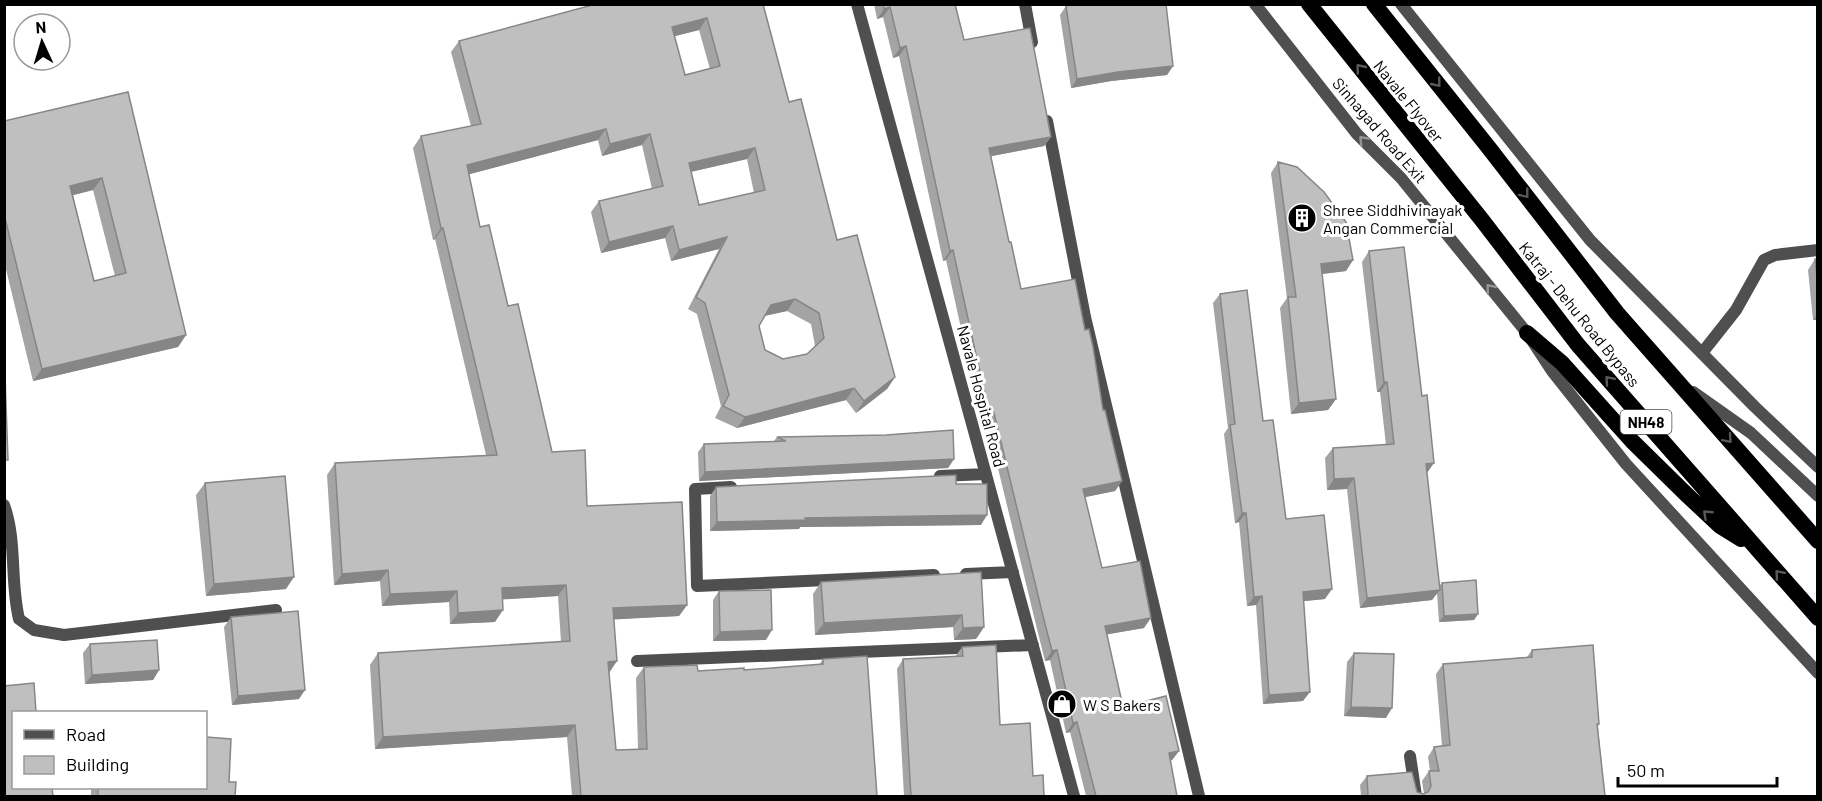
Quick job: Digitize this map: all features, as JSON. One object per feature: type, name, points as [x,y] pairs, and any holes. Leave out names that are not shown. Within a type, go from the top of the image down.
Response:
[{"type":"highway","name":"Navale Flyover","points":[[1309,4],[1482,220]]},
{"type":"highway","name":"Navale Flyover","points":[[1374,4],[1489,148]]},
{"type":"highway","name":"Katraj - Dehu Road Bypass","points":[[1489,148],[1617,313],[1818,541]]},
{"type":"highway","name":"Katraj - Dehu Road Bypass","points":[[1482,220],[1578,345],[1818,618]]},
{"type":"highway","points":[[1527,333],[1562,363],[1632,441],[1720,526],[1755,547]]},
{"type":"street","name":"Navale Hospital Road","points":[[857,4],[1074,796]]},
{"type":"street","points":[[1025,4],[1034,49]]},
{"type":"street","name":"Sinhagad Road Exit","points":[[1254,4],[1357,134],[1401,178],[1527,333],[1552,371],[1626,464],[1818,673]]},
{"type":"street","points":[[1401,4],[1590,240],[1818,467]]},
{"type":"street","points":[[1044,105],[1085,317],[1198,796]]},
{"type":"street","points":[[1702,353],[1736,310],[1764,260],[1775,255],[1818,250]]},
{"type":"street","points":[[1675,379],[1750,433],[1817,494]]},
{"type":"street","points":[[927,477],[986,474]]},
{"type":"street","points":[[741,487],[695,489],[697,586],[1013,572]]},
{"type":"street","points":[[4,505],[10,520],[15,601],[19,619],[34,630],[64,635],[276,610]]},
{"type":"street","points":[[637,661],[1033,645]]},
{"type":"street","points":[[1410,756],[1416,796]]},
{"type":"building","points":[[596,4],[763,4],[789,102],[801,99],[837,240],[857,235],[895,377],[864,401],[854,388],[745,417],[723,406],[729,395],[705,303],[696,297],[727,237],[679,250],[673,226],[609,242],[599,201],[663,186],[650,134],[610,144],[606,129],[467,165],[480,227],[489,225],[508,306],[518,304],[552,452],[585,450],[587,506],[682,502],[687,605],[613,608],[617,661],[608,662],[616,750],[647,749],[644,667],[697,665],[698,671],[744,668],[744,670],[823,664],[823,659],[867,656],[877,796],[581,796],[575,725],[383,737],[378,653],[570,641],[566,585],[502,588],[503,610],[458,613],[457,591],[390,594],[388,570],[342,574],[335,463],[497,455],[443,228],[441,228],[421,136],[481,124],[459,41]],"holes":[[[707,18],[720,66],[685,75],[672,27]],[[755,148],[765,190],[699,205],[689,163]],[[795,299],[819,313],[824,338],[807,354],[783,359],[765,350],[759,326],[771,305]]]},
{"type":"building","points":[[883,4],[955,4],[964,40],[1030,28],[1051,137],[989,148],[1021,289],[1075,279],[1085,330],[1089,329],[1093,347],[1103,410],[1105,410],[1122,481],[1083,489],[1102,568],[1140,561],[1151,618],[1105,626],[1123,707],[1166,696],[1179,751],[1169,753],[1177,796],[1096,796],[1077,722],[1073,723],[1057,650],[1052,651],[994,413],[990,414],[953,250],[950,251],[906,46],[900,48],[890,7],[884,9]]},
{"type":"building","points":[[1166,4],[1173,66],[1077,79],[1066,6]]},
{"type":"building","points":[[128,92],[186,335],[42,369],[4,214],[4,121]],"holes":[[[102,178],[126,273],[94,281],[70,186]]]},
{"type":"building","points":[[1278,162],[1297,167],[1324,192],[1346,222],[1353,260],[1321,264],[1336,399],[1299,403],[1288,297],[1296,297]]},
{"type":"building","points":[[1404,247],[1422,396],[1427,395],[1434,463],[1426,464],[1440,590],[1367,598],[1354,478],[1334,479],[1333,448],[1394,444],[1387,382],[1384,382],[1369,251]]},
{"type":"building","points":[[1815,259],[1818,259],[1818,287]]},
{"type":"building","points":[[1247,290],[1263,421],[1273,420],[1286,519],[1324,515],[1332,589],[1303,592],[1310,692],[1269,695],[1262,596],[1254,597],[1246,513],[1242,513],[1230,425],[1235,424],[1220,294]]},
{"type":"building","points":[[5,376],[8,460],[4,460]]},
{"type":"building","points":[[953,430],[954,459],[705,472],[704,444],[786,441],[777,437],[886,435]]},
{"type":"building","points":[[956,475],[956,484],[987,484],[987,515],[717,522],[716,487]]},
{"type":"building","points":[[285,476],[294,577],[214,584],[205,483]]},
{"type":"building","points":[[981,572],[984,627],[963,628],[962,615],[824,623],[821,582]]},
{"type":"building","points":[[1476,580],[1478,614],[1444,616],[1442,583]]},
{"type":"building","points":[[771,590],[772,630],[720,632],[719,591]]},
{"type":"building","points":[[298,611],[305,690],[238,696],[231,617]]},
{"type":"building","points":[[157,640],[159,670],[92,675],[90,644]]},
{"type":"building","points":[[996,645],[1000,725],[1030,723],[1033,776],[1043,775],[1044,796],[911,796],[903,659],[963,656],[962,647]]},
{"type":"building","points":[[1593,645],[1599,724],[1597,724],[1605,796],[1368,796],[1367,776],[1412,772],[1417,792],[1423,794],[1428,792],[1431,786],[1429,771],[1439,771],[1434,747],[1450,745],[1443,664],[1532,657],[1532,650]]},
{"type":"building","points":[[1354,653],[1394,654],[1392,708],[1351,707]]},
{"type":"building","points":[[34,683],[36,711],[12,711],[12,789],[52,789],[53,796],[4,796],[4,686]]},
{"type":"building","points":[[207,737],[231,739],[229,782],[236,782],[235,796],[98,796],[98,789],[207,789]]},
{"type":"place","name":"Shree Siddhivinayak Angan Commercial","points":[[1302,218]]},
{"type":"place","name":"W S Bakers","points":[[1062,704]]}]
